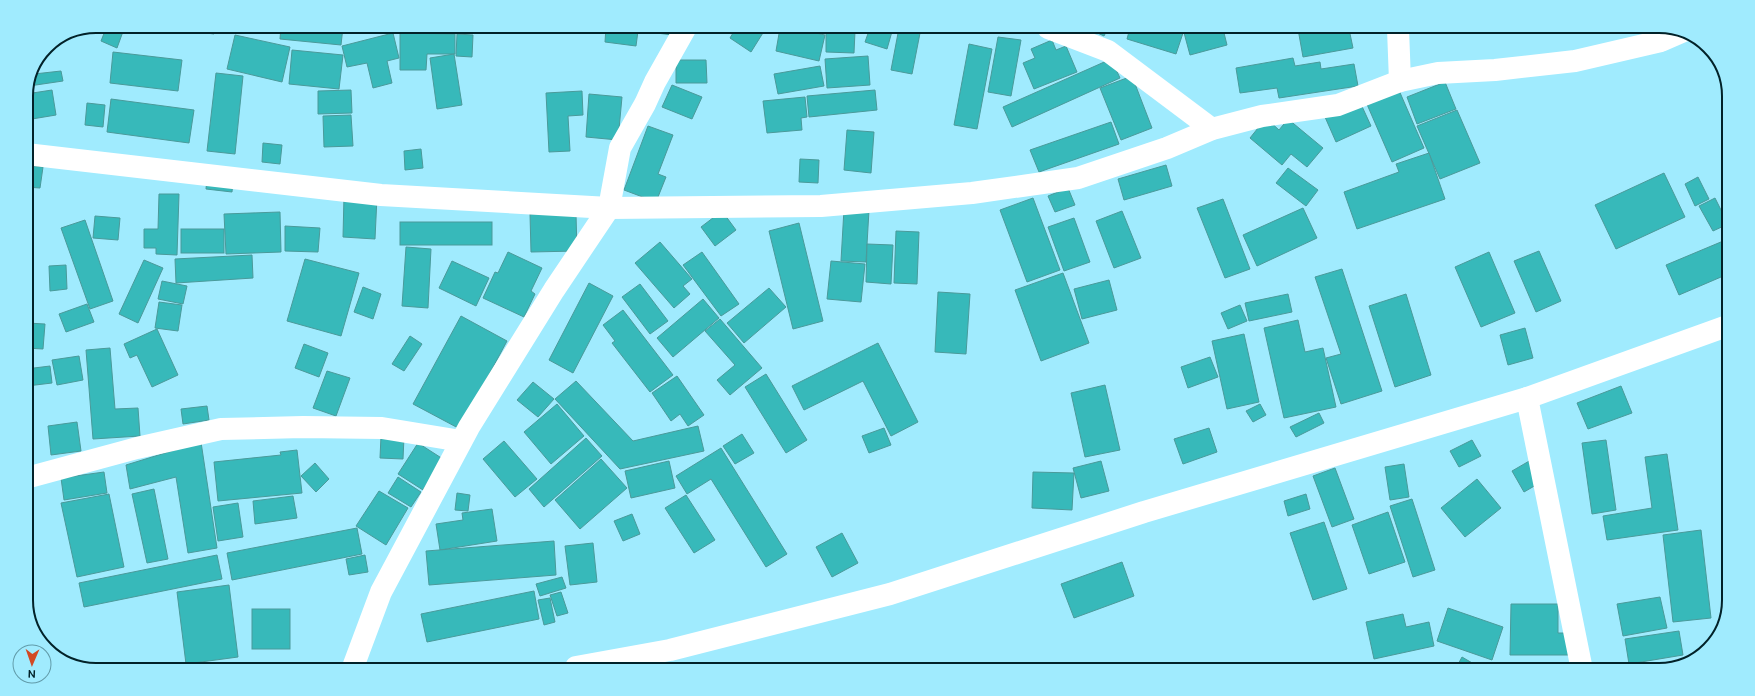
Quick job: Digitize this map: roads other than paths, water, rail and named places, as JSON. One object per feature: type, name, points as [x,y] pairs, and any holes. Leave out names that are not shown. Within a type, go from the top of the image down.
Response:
[{"type":"street","points":[[354,663],[381,592],[461,441],[554,290],[609,208],[620,148],[683,33]]},
{"type":"street","points":[[1061,33],[1108,51],[1212,128]]},
{"type":"street","points":[[1398,33],[1400,81]]},
{"type":"street","points":[[33,155],[381,195],[609,208],[821,206],[972,193],[1078,178],[1167,148],[1212,128],[1262,116],[1338,105],[1400,81],[1438,73],[1495,70],[1575,61],[1661,41],[1674,35]]},
{"type":"street","points":[[598,663],[670,650],[890,594],[1144,512],[1527,398],[1722,328]]},
{"type":"street","points":[[1527,398],[1581,663]]},
{"type":"street","points":[[33,476],[137,448],[221,429],[303,426],[382,428],[461,441]]}]
